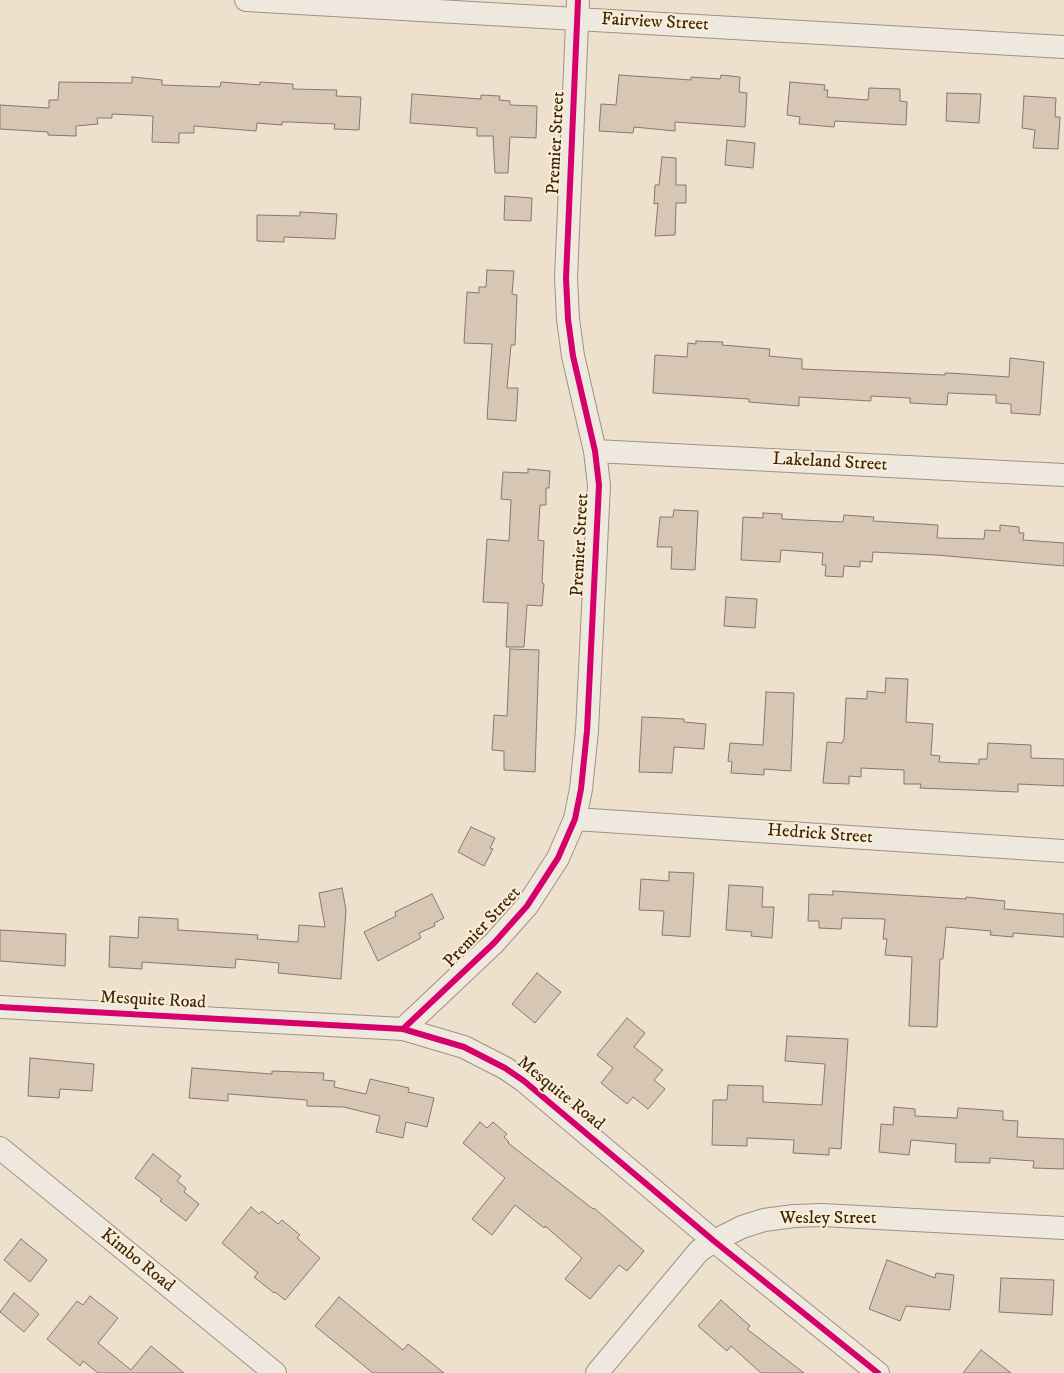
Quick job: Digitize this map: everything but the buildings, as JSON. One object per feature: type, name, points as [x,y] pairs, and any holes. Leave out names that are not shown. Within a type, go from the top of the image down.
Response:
[{"type":"street","name":"Fairview Street","points":[[246,0],[578,9],[1064,47]]},
{"type":"street","name":"Premier Street","points":[[403,1029],[494,943],[527,906],[558,858],[575,818],[581,789],[587,731],[599,485],[595,451],[573,356],[568,320],[566,278],[578,9]]},
{"type":"street","name":"Lakeland Street","points":[[595,451],[1064,475]]},
{"type":"street","name":"Hedrick Street","points":[[575,818],[1064,851]]},
{"type":"street","name":"Mesquite Road","points":[[0,1007],[403,1029],[464,1047],[505,1068],[524,1081],[714,1241],[878,1373]]},
{"type":"street","name":"Kimbo Road","points":[[0,1148],[275,1373]]},
{"type":"street","name":"Wesley Street","points":[[597,1373],[698,1251],[742,1227],[764,1220],[794,1216],[848,1216],[1064,1228]]},
{"type":"cycle path","points":[[403,1029],[494,943],[527,906],[558,858],[575,819],[581,789],[587,731],[599,485],[595,451],[573,356],[568,319],[566,278],[578,0]]},
{"type":"cycle path","points":[[0,1007],[403,1029],[464,1047],[505,1068],[524,1081],[714,1241],[878,1373]]}]
